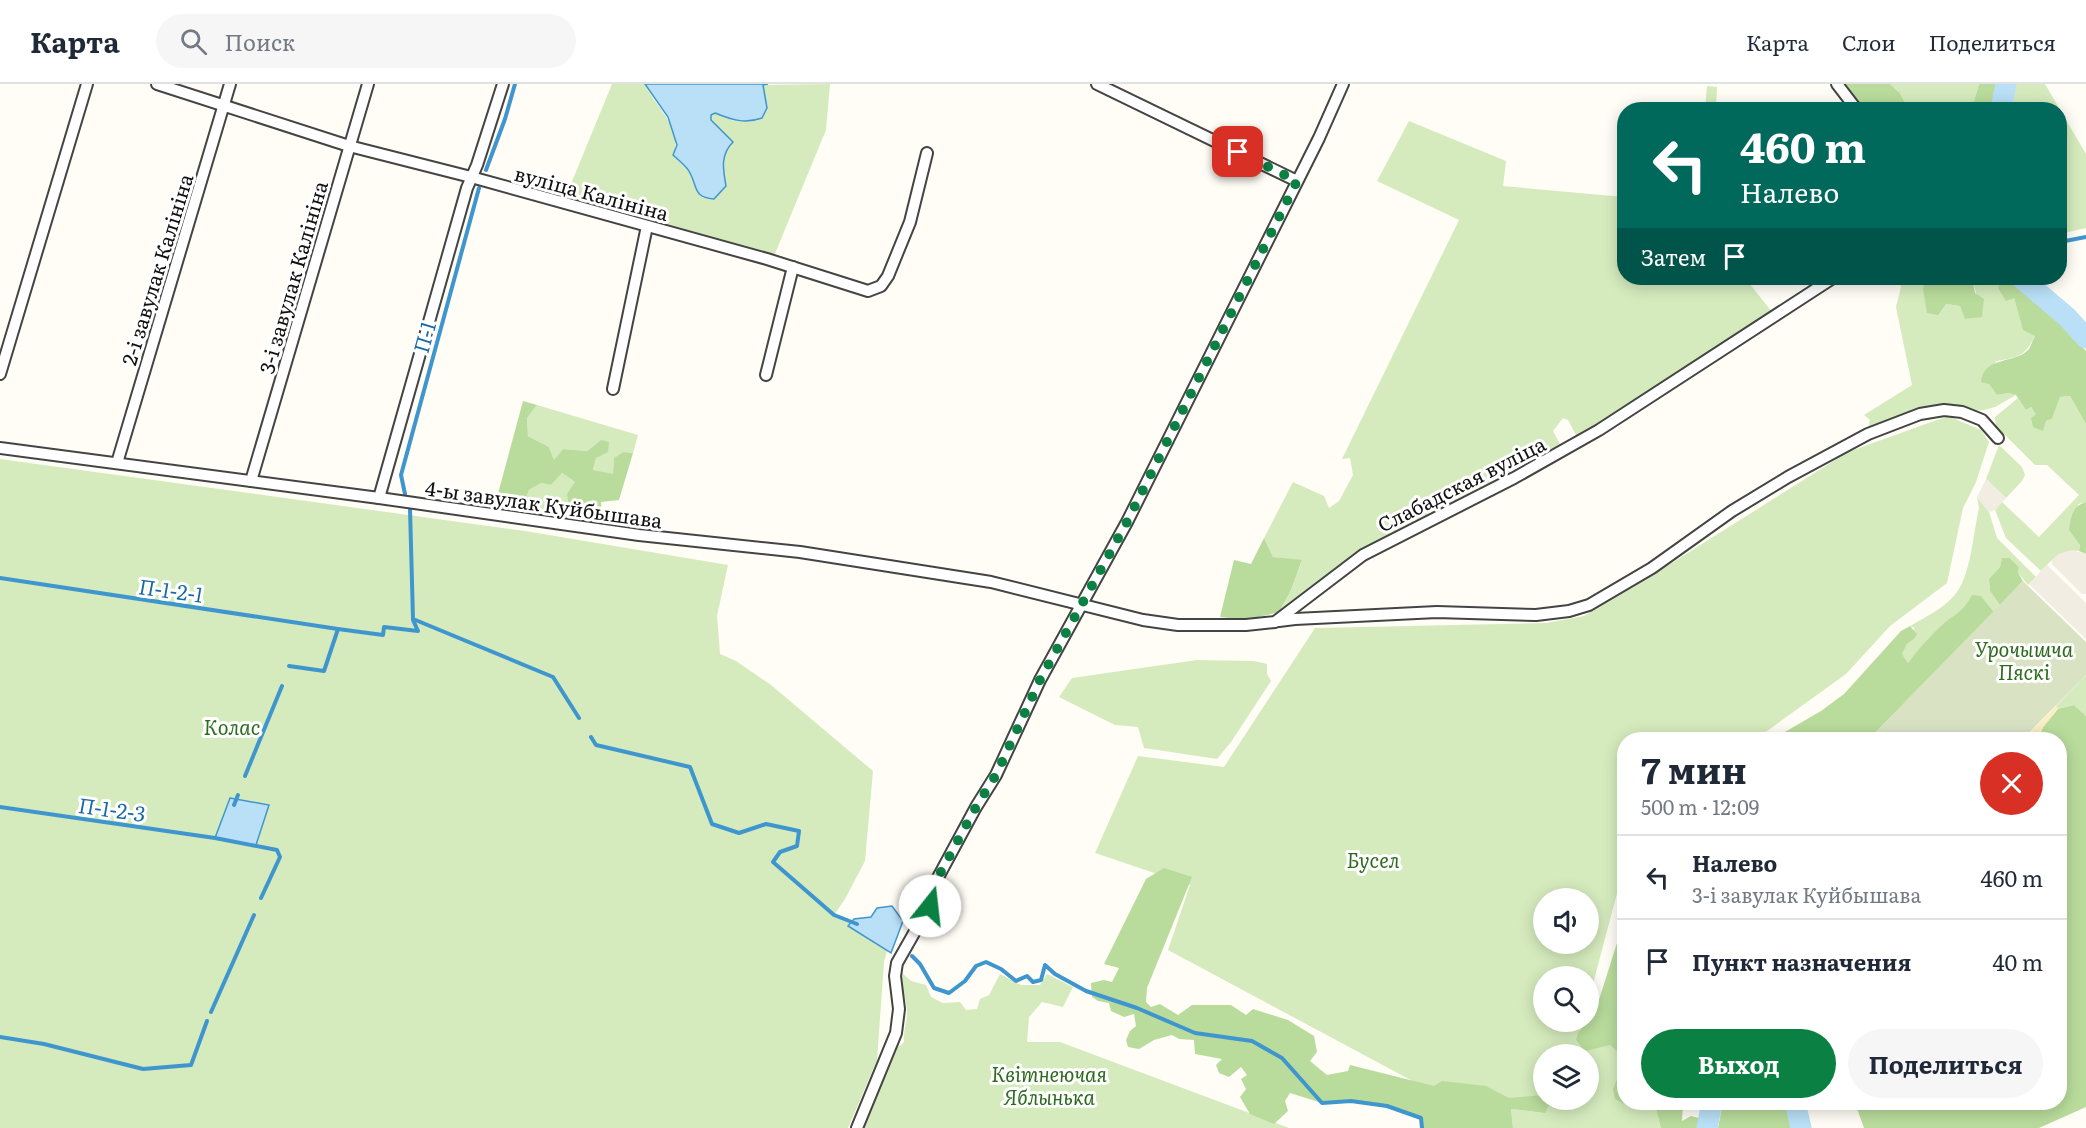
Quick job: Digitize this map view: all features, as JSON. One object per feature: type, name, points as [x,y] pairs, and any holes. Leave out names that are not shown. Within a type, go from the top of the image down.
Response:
[{"type":"street","points":[[0,374],[87,84]]},
{"type":"street","name":"вуліца Калініна","points":[[157,84],[349,146],[471,177],[793,267],[860,290],[874,290],[881,286],[888,276],[909,222],[927,153]]},
{"type":"street","name":"2-і завулак Калініна","points":[[117,464],[230,84]]},
{"type":"street","name":"3-і завулак Калініна","points":[[251,480],[368,84]]},
{"type":"street","points":[[379,498],[467,188],[503,84]]},
{"type":"street","points":[[1097,84],[1297,181]]},
{"type":"street","points":[[857,1128],[897,1033],[899,1009],[895,976],[897,963],[930,906],[935,883],[996,775],[1040,680],[1127,522],[1343,84]]},
{"type":"street","points":[[1837,84],[1851,102]]},
{"type":"street","points":[[613,389],[647,226]]},
{"type":"street","points":[[766,375],[793,267]]},
{"type":"street","name":"Слабадская вуліца","points":[[1082,603],[1143,620],[1178,625],[1246,626],[1275,622],[1363,555],[1514,478],[1599,430],[1822,285]]},
{"type":"street","points":[[1275,622],[1295,619],[1426,613],[1536,615],[1569,611],[1589,604],[1652,568],[1732,511],[1788,477],[1868,434],[1920,414],[1944,410],[1962,412],[1982,420],[1998,438]]},
{"type":"street","name":"4-ы завулак Куйбышава","points":[[0,448],[251,480],[639,535],[812,554],[991,582],[1082,603]]},
{"type":"green space","points":[[612,84],[645,84],[672,127],[675,136],[673,155],[689,171],[697,192],[703,198],[726,186],[722,165],[726,149],[710,120],[711,115],[715,113],[734,121],[763,85],[830,84],[826,130],[774,256],[566,196]]},
{"type":"green space","points":[[1841,84],[1890,84],[1900,93],[1904,102],[1855,102]]},
{"type":"green space","points":[[1890,84],[1979,84],[1972,102],[1904,102],[1900,93]]},
{"type":"green space","points":[[1979,84],[1996,84],[1992,102],[1972,102]]},
{"type":"green space","points":[[2016,84],[2045,84],[2056,102],[2013,102]]},
{"type":"green space","points":[[1707,86],[1717,87],[1716,102],[1706,102]]},
{"type":"green space","points":[[1409,121],[1506,161],[1503,186],[1617,196],[1617,285],[1751,285],[1772,312],[1577,437],[1568,420],[1563,418],[1553,431],[1560,444],[1348,560],[1299,600],[1279,612],[1291,590],[1302,561],[1273,557],[1264,538],[1293,482],[1324,496],[1329,508],[1339,501],[1353,475],[1350,458],[1342,459],[1459,220],[1377,181]]},
{"type":"green space","points":[[2067,122],[2086,154],[2086,228],[2067,232]]},
{"type":"green space","points":[[1901,285],[1924,285],[1923,289],[1946,304],[1960,306],[1966,319],[1982,316],[1974,285],[2005,285],[2014,298],[2023,329],[2035,335],[2028,348],[2020,355],[1996,361],[1989,384],[1997,395],[2008,393],[2016,395],[1995,407],[1984,410],[1944,406],[1918,408],[1868,429],[1870,420],[1864,415],[1912,385],[1896,307]]},
{"type":"green space","points":[[1924,285],[1973,285],[1975,293],[1984,299],[1982,317],[1965,319],[1960,306],[1946,304],[1938,315],[1927,313]]},
{"type":"green space","points":[[1999,285],[2020,285],[2039,301],[2086,351],[2086,424],[2070,396],[2060,397],[2052,419],[2046,421],[2043,431],[2033,427],[2031,418],[2036,414],[2031,407],[2026,410],[2016,395],[2008,393],[1997,395],[1989,384],[1981,382],[1983,373],[1988,368],[2023,354],[2029,349],[2035,336],[2023,330],[2014,298],[2006,301],[1998,288]]},
{"type":"green space","points":[[2070,396],[2086,424],[2086,502],[2078,504],[2080,545],[2079,551],[2062,553],[2041,571],[2006,538],[1995,510],[2002,502],[2039,537],[2079,495],[2047,465],[2035,465],[1996,426],[1995,417],[2018,398],[2026,410],[2031,407],[2046,421],[2052,419],[2060,397]]},
{"type":"green space","points":[[523,401],[537,405],[527,418],[528,436],[549,447],[554,460],[563,449],[587,451],[601,440],[609,442],[608,452],[596,458],[593,470],[613,474],[614,458],[623,452],[633,453],[619,500],[601,502],[602,514],[596,522],[558,516],[559,510],[569,506],[567,494],[575,482],[562,473],[551,485],[541,483],[529,490],[521,511],[500,507],[496,501]]},
{"type":"green space","points":[[537,405],[638,435],[633,453],[623,452],[614,458],[613,475],[593,470],[601,440],[587,451],[563,449],[554,461],[549,447],[528,436],[527,418]]},
{"type":"green space","name":"Бусел","points":[[1948,416],[1981,430],[1989,442],[1976,482],[1963,508],[1947,583],[1890,626],[1846,674],[1766,732],[1617,732],[1617,893],[1598,966],[1533,966],[1533,1032],[1579,1032],[1577,1041],[1610,1045],[1617,1051],[1617,1079],[1613,1088],[1617,1093],[1617,1110],[1656,1110],[1661,1128],[1513,1128],[1511,1109],[1544,1113],[1420,1085],[1168,950],[1190,885],[1095,853],[1138,756],[1224,767],[1315,628],[1546,623],[1584,616],[1848,452]]},
{"type":"green space","points":[[1999,445],[2022,467],[2025,475],[2006,498],[1986,479]]},
{"type":"green space","name":"Колас","points":[[0,459],[525,531],[728,565],[717,616],[720,654],[736,661],[771,685],[873,771],[865,861],[834,915],[891,937],[884,962],[877,1060],[848,1128],[0,1128]]},
{"type":"green space","points":[[562,473],[575,482],[569,506],[559,510],[558,516],[521,511],[529,490],[541,483],[551,485]]},
{"type":"green space","points":[[1977,497],[1989,512],[1997,538],[2036,577],[2028,585],[2018,573],[2019,567],[2010,558],[2002,558],[2000,567],[1989,579],[1990,591],[2000,605],[1994,612],[1981,596],[1933,635],[1908,663],[1902,654],[1907,644],[1914,639],[1914,628],[1910,626],[1948,602],[1964,579],[1979,508]]},
{"type":"green space","points":[[2086,502],[2086,554],[2079,551],[2080,545],[2069,530],[2075,509]]},
{"type":"green space","points":[[1264,538],[1273,557],[1302,560],[1291,590],[1279,612],[1246,620],[1220,617],[1234,560],[1251,564]]},
{"type":"green space","points":[[2002,558],[2010,558],[2019,567],[2018,573],[2023,581],[2000,605],[1990,591],[1989,579],[2000,567]]},
{"type":"green space","name":"Урочышча Пяскі","points":[[2023,581],[2086,642],[2086,675],[2030,732],[1876,732]]},
{"type":"green space","points":[[1972,595],[1981,596],[1994,612],[1876,732],[1785,732],[1821,711],[1844,694],[1901,631],[1910,626],[1917,634],[1907,644],[1902,654],[1908,663],[1932,634],[1961,610]]},
{"type":"green space","points":[[1197,660],[1254,661],[1267,664],[1267,674],[1271,681],[1231,742],[1217,759],[1144,748],[1138,727],[1115,725],[1059,697],[1072,678]]},
{"type":"green space","points":[[2086,675],[2086,716],[2074,705],[2058,709],[2056,706]]},
{"type":"green space","points":[[2074,705],[2086,716],[2086,1107],[2039,1128],[1864,1128],[1858,1110],[2067,1110],[2067,732],[2041,732],[2058,709]]},
{"type":"green space","points":[[1164,868],[1192,877],[1147,988],[1146,1002],[1151,1007],[1160,1004],[1178,1015],[1192,1005],[1231,1005],[1246,1015],[1253,1009],[1288,1020],[1314,1036],[1317,1052],[1310,1061],[1327,1075],[1348,1071],[1350,1065],[1434,1086],[1442,1081],[1486,1086],[1509,1098],[1533,1096],[1533,1110],[1546,1110],[1545,1113],[1511,1109],[1513,1128],[1422,1128],[1420,1118],[1387,1106],[1351,1101],[1322,1103],[1290,1093],[1285,1101],[1288,1111],[1274,1124],[1250,1114],[1240,1097],[1246,1089],[1241,1079],[1247,1075],[1241,1067],[1229,1077],[1219,1073],[1216,1065],[1222,1059],[1195,1054],[1194,1040],[1179,1039],[1172,1035],[1154,1040],[1139,1049],[1128,1047],[1126,1040],[1130,1031],[1136,1026],[1134,1014],[1124,1017],[1111,1011],[1109,1003],[1092,997],[1091,983],[1104,980],[1112,982],[1119,968],[1104,964],[1146,879]]},
{"type":"green space","points":[[1617,943],[1617,1051],[1610,1045],[1599,1048],[1599,1044],[1579,1044],[1576,1040],[1578,1033],[1599,1032],[1599,1000]]},
{"type":"green space","name":"Квітнеючая Яблынька","points":[[902,973],[911,981],[926,985],[931,997],[943,1003],[960,1002],[966,1010],[977,1009],[980,999],[989,995],[1000,974],[1021,985],[1040,985],[1047,974],[1073,987],[1063,1007],[1042,1002],[1029,1017],[1027,1042],[1060,1042],[1289,1128],[862,1128],[895,1045],[900,1046],[904,1042],[907,1012]]},
{"type":"green space","points":[[1617,1079],[1617,1100],[1613,1088]]},
{"type":"green space","points":[[1656,1110],[1683,1110],[1682,1121],[1691,1116],[1699,1118],[1698,1128],[1661,1128]]},
{"type":"green space","points":[[1721,1110],[1789,1110],[1793,1128],[1718,1128]]},
{"type":"sand","points":[[2056,706],[2058,709],[2041,732],[2031,732]]},
{"type":"shaded area","points":[[1986,479],[2006,498],[1995,510],[1989,512],[1977,497]]},
{"type":"shaded area","points":[[2072,550],[2086,554],[2086,594],[2082,594],[2052,564],[2052,560],[2059,554]]},
{"type":"shaded area","points":[[2047,565],[2086,603],[2086,639],[2029,584]]},
{"type":"water","points":[[645,84],[768,84],[763,85],[767,108],[762,118],[744,121],[715,113],[711,115],[711,120],[733,142],[724,157],[726,186],[714,199],[699,194],[689,170],[673,155],[677,145],[668,117]]},
{"type":"water","points":[[230,798],[269,805],[256,845],[215,838]]},
{"type":"water","points":[[892,906],[903,921],[891,953],[848,926],[854,919],[871,917],[877,908]]},
{"type":"waterway","name":"П-1","points":[[486,170],[515,84]]},
{"type":"waterway","points":[[2003,102],[2006,84]]},
{"type":"waterway","name":"П-1","points":[[405,494],[401,475],[479,188]]},
{"type":"waterway","points":[[2067,241],[2086,237]]},
{"type":"waterway","points":[[2029,285],[2067,317],[2086,338]]},
{"type":"waterway","name":"П-1","points":[[410,509],[413,619],[553,677],[579,718]]},
{"type":"waterway","name":"П-1-2-1","points":[[0,578],[338,629]]},
{"type":"waterway","points":[[289,666],[324,671],[338,629],[383,635],[384,627],[418,631],[413,620]]},
{"type":"waterway","points":[[245,776],[282,686]]},
{"type":"waterway","points":[[591,737],[596,745],[690,767],[712,824],[739,833],[766,824],[799,831],[797,846],[780,852],[773,862],[834,915],[857,924]]},
{"type":"waterway","points":[[234,805],[238,795]]},
{"type":"waterway","name":"П-1-2-3","points":[[0,807],[215,838],[277,850],[280,857],[261,898]]},
{"type":"waterway","points":[[211,1012],[254,915]]},
{"type":"waterway","points":[[912,956],[920,964],[934,988],[949,993],[965,981],[976,966],[986,962],[1001,969],[1016,981],[1027,976],[1033,982],[1041,980],[1045,965],[1055,974],[1086,991],[1137,1008],[1195,1033],[1252,1041],[1282,1058],[1322,1103],[1351,1101],[1387,1106],[1421,1118],[1422,1128]]},
{"type":"waterway","points":[[0,1037],[44,1044],[143,1069],[191,1065],[207,1021]]},
{"type":"waterway","points":[[1707,1128],[1710,1110]]},
{"type":"waterway","points":[[1797,1110],[1801,1128]]},
{"type":"route","points":[[930,906],[935,883],[996,775],[1040,680],[1127,522],[1297,181],[1238,152]]}]
